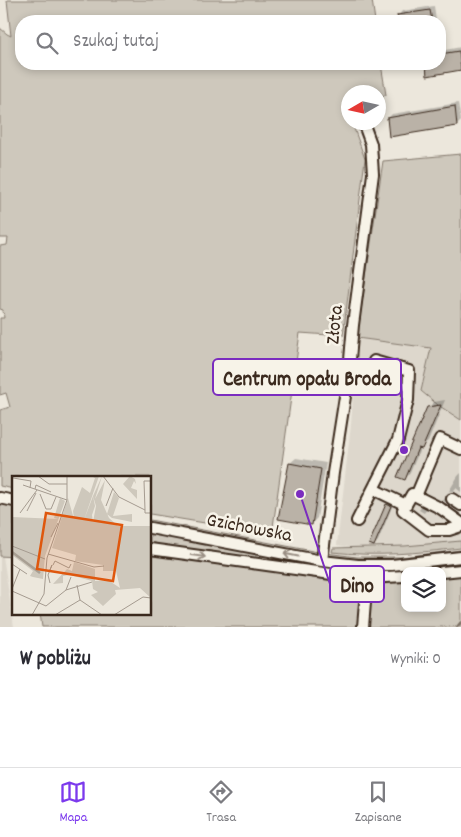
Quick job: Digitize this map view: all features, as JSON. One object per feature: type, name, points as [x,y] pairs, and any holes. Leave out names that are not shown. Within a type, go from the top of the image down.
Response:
[{"type":"street","name":"Złota","points":[[322,561],[373,174],[371,144],[366,130]]},
{"type":"street","points":[[357,522],[398,440],[408,400],[409,371],[374,361]]},
{"type":"street","points":[[416,496],[440,439],[461,449]]},
{"type":"street","points":[[374,490],[406,505]]},
{"type":"street","points":[[412,494],[440,508],[461,525],[449,530],[429,530],[403,510],[406,505],[412,494]]},
{"type":"street","name":"Gzichowska","points":[[151,528],[322,561],[358,565],[392,565],[461,557]]},
{"type":"street","name":"Gzichowska","points":[[151,549],[344,576],[367,578],[401,576]]},
{"type":"street","points":[[446,572],[461,570]]},
{"type":"street","points":[[363,627],[367,578]]},
{"type":"shaded area","points":[[7,0],[372,0],[374,15],[15,15],[15,70],[382,70],[384,85],[341,85],[341,130],[355,130],[365,159],[343,336],[300,333],[272,534],[151,514],[151,476],[12,476],[12,489],[0,486],[0,410],[10,407],[6,393],[0,395],[0,318],[4,318],[3,310],[0,309],[0,246],[7,245],[8,238],[0,238],[0,28],[11,36]]},
{"type":"shaded area","points":[[461,154],[461,420],[421,391],[431,348],[357,338],[383,161]]},
{"type":"shaded area","points":[[357,338],[431,348],[421,391],[461,420],[461,541],[404,547],[368,546],[359,549],[337,545],[351,425]]},
{"type":"shaded area","points":[[0,504],[12,506],[12,557],[0,556]]},
{"type":"shaded area","points":[[151,520],[318,552],[357,557],[401,557],[461,550],[461,555],[387,561],[334,559],[151,524]]},
{"type":"shaded area","points":[[151,532],[401,569],[401,572],[358,573],[151,544]]},
{"type":"shaded area","points":[[461,541],[461,548],[397,554],[332,552],[333,548],[405,546]]},
{"type":"shaded area","points":[[151,554],[401,580],[401,612],[446,612],[446,577],[461,575],[461,627],[42,627],[40,614],[151,614]]},
{"type":"shaded area","points":[[0,556],[3,556],[14,627],[0,627]]},
{"type":"shaded area","points":[[461,563],[461,566],[446,568],[420,567]]},
{"type":"building","points":[[430,10],[431,15],[397,15]]},
{"type":"building","points":[[459,51],[461,70],[427,76],[426,70],[446,70],[446,53]]},
{"type":"building","points":[[455,106],[457,126],[389,137],[387,118]]},
{"type":"building","points":[[441,405],[422,449],[418,448],[405,480],[397,477],[427,407]]},
{"type":"building","points":[[289,463],[321,469],[312,525],[278,519]]},
{"type":"building","points":[[386,504],[391,506],[374,546],[369,544]]},
{"type":"waterway","points":[[457,627],[461,622]]},
{"type":"place","name":"Centrum opału Broda","points":[[404,450]]},
{"type":"place","name":"Dino","points":[[300,494]]}]
